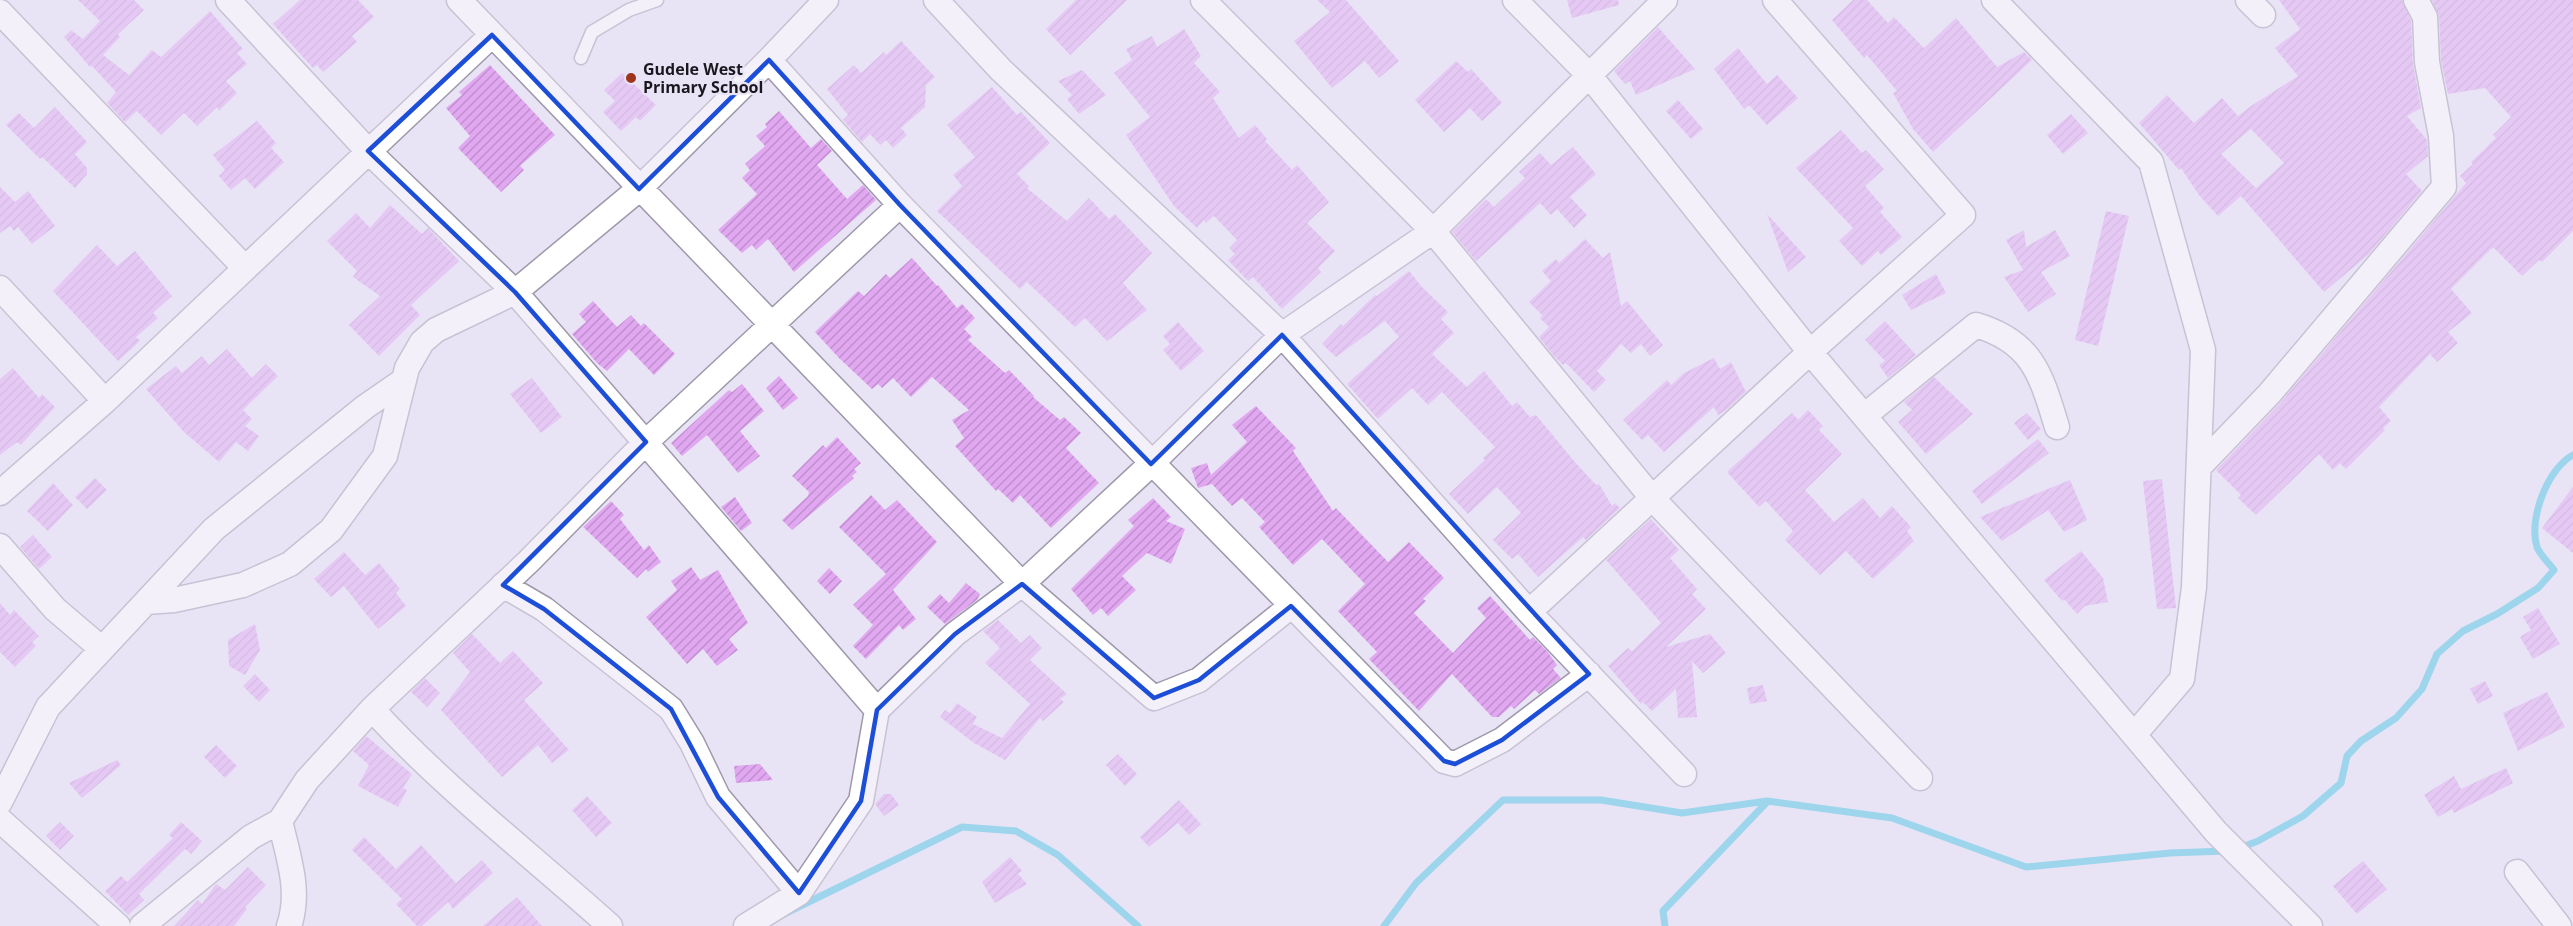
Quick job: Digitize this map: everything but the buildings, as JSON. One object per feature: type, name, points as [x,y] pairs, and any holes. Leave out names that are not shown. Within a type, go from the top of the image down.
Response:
[{"type":"street","points":[[228,0],[368,151],[515,292],[877,710]]},
{"type":"street","points":[[459,0],[1022,584],[1154,698],[1199,680],[1292,606]]},
{"type":"street","points":[[146,602],[174,600],[243,585],[290,564],[331,530],[385,456],[407,368],[422,342],[436,330],[515,292],[639,189],[826,0]]},
{"type":"street","points":[[936,0],[1001,70],[1282,335],[1529,612],[1684,774]]},
{"type":"street","points":[[1203,0],[1433,231],[1653,499],[1920,778]]},
{"type":"street","points":[[1515,0],[1589,75],[1810,352],[2134,735],[2233,850],[2310,926]]},
{"type":"street","points":[[746,926],[799,893],[861,801],[877,710],[955,634],[1022,584],[1151,464],[1282,335],[1433,231],[1665,0]]},
{"type":"street","points":[[1529,612],[1810,352],[1963,215],[1775,0]]},
{"type":"street","points":[[1994,0],[2151,162],[2203,350],[2194,587],[2182,679],[2134,735]]},
{"type":"street","points":[[2199,467],[2270,393],[2444,187],[2441,136],[2427,62],[2425,17],[2416,0]]},
{"type":"street","points":[[0,12],[245,268]]},
{"type":"street","points":[[0,494],[105,401],[492,35]]},
{"type":"street","points":[[769,60],[900,205],[1444,761],[1455,764],[1502,740],[1589,674]]},
{"type":"street","points":[[142,926],[251,837],[280,821],[307,780],[372,709],[502,585],[646,442],[900,205]]},
{"type":"street","points":[[0,288],[105,401]]},
{"type":"street","points":[[1864,416],[1976,325],[1995,331],[2017,346],[2033,361],[2057,427]]},
{"type":"street","points":[[0,802],[48,707],[214,529],[365,407],[404,380]]},
{"type":"street","points":[[0,546],[55,609],[102,649]]},
{"type":"street","points":[[502,585],[544,609],[671,709],[692,743],[718,797],[799,893]]},
{"type":"street","points":[[372,709],[410,750],[464,800],[610,926]]},
{"type":"street","points":[[0,820],[118,926]]},
{"type":"street","points":[[280,821],[295,885],[294,912],[289,926]]},
{"type":"street","points":[[2517,872],[2559,926]]},
{"type":"lane","points":[[581,58],[592,32],[629,10],[657,0]]},
{"type":"highlighted area","points":[[492,35],[639,189],[769,60],[900,205],[1151,464],[1282,335],[1589,674],[1502,740],[1455,764],[1444,761],[1291,606],[1199,680],[1154,698],[1022,584],[955,634],[877,710],[861,801],[799,893],[718,797],[671,709],[544,609],[503,585],[646,442],[515,292],[368,151]]},
{"type":"waterway","points":[[2240,848],[2258,841],[2303,816],[2341,783],[2347,756],[2361,741],[2396,718],[2422,689],[2437,654],[2463,631],[2497,614],[2538,588],[2554,570],[2537,547],[2535,523],[2548,482],[2564,462],[2573,455]]},
{"type":"waterway","points":[[1384,926],[1416,883],[1503,800],[1601,800],[1682,813],[1767,801],[1892,818],[2026,867],[2170,853],[2226,851]]},
{"type":"waterway","points":[[1665,926],[1663,911],[1767,802]]},
{"type":"waterway","points":[[780,916],[962,827],[1016,831],[1058,855],[1138,926]]},
{"type":"place","name":"Gudele West Primary School","points":[[631,78]]}]
